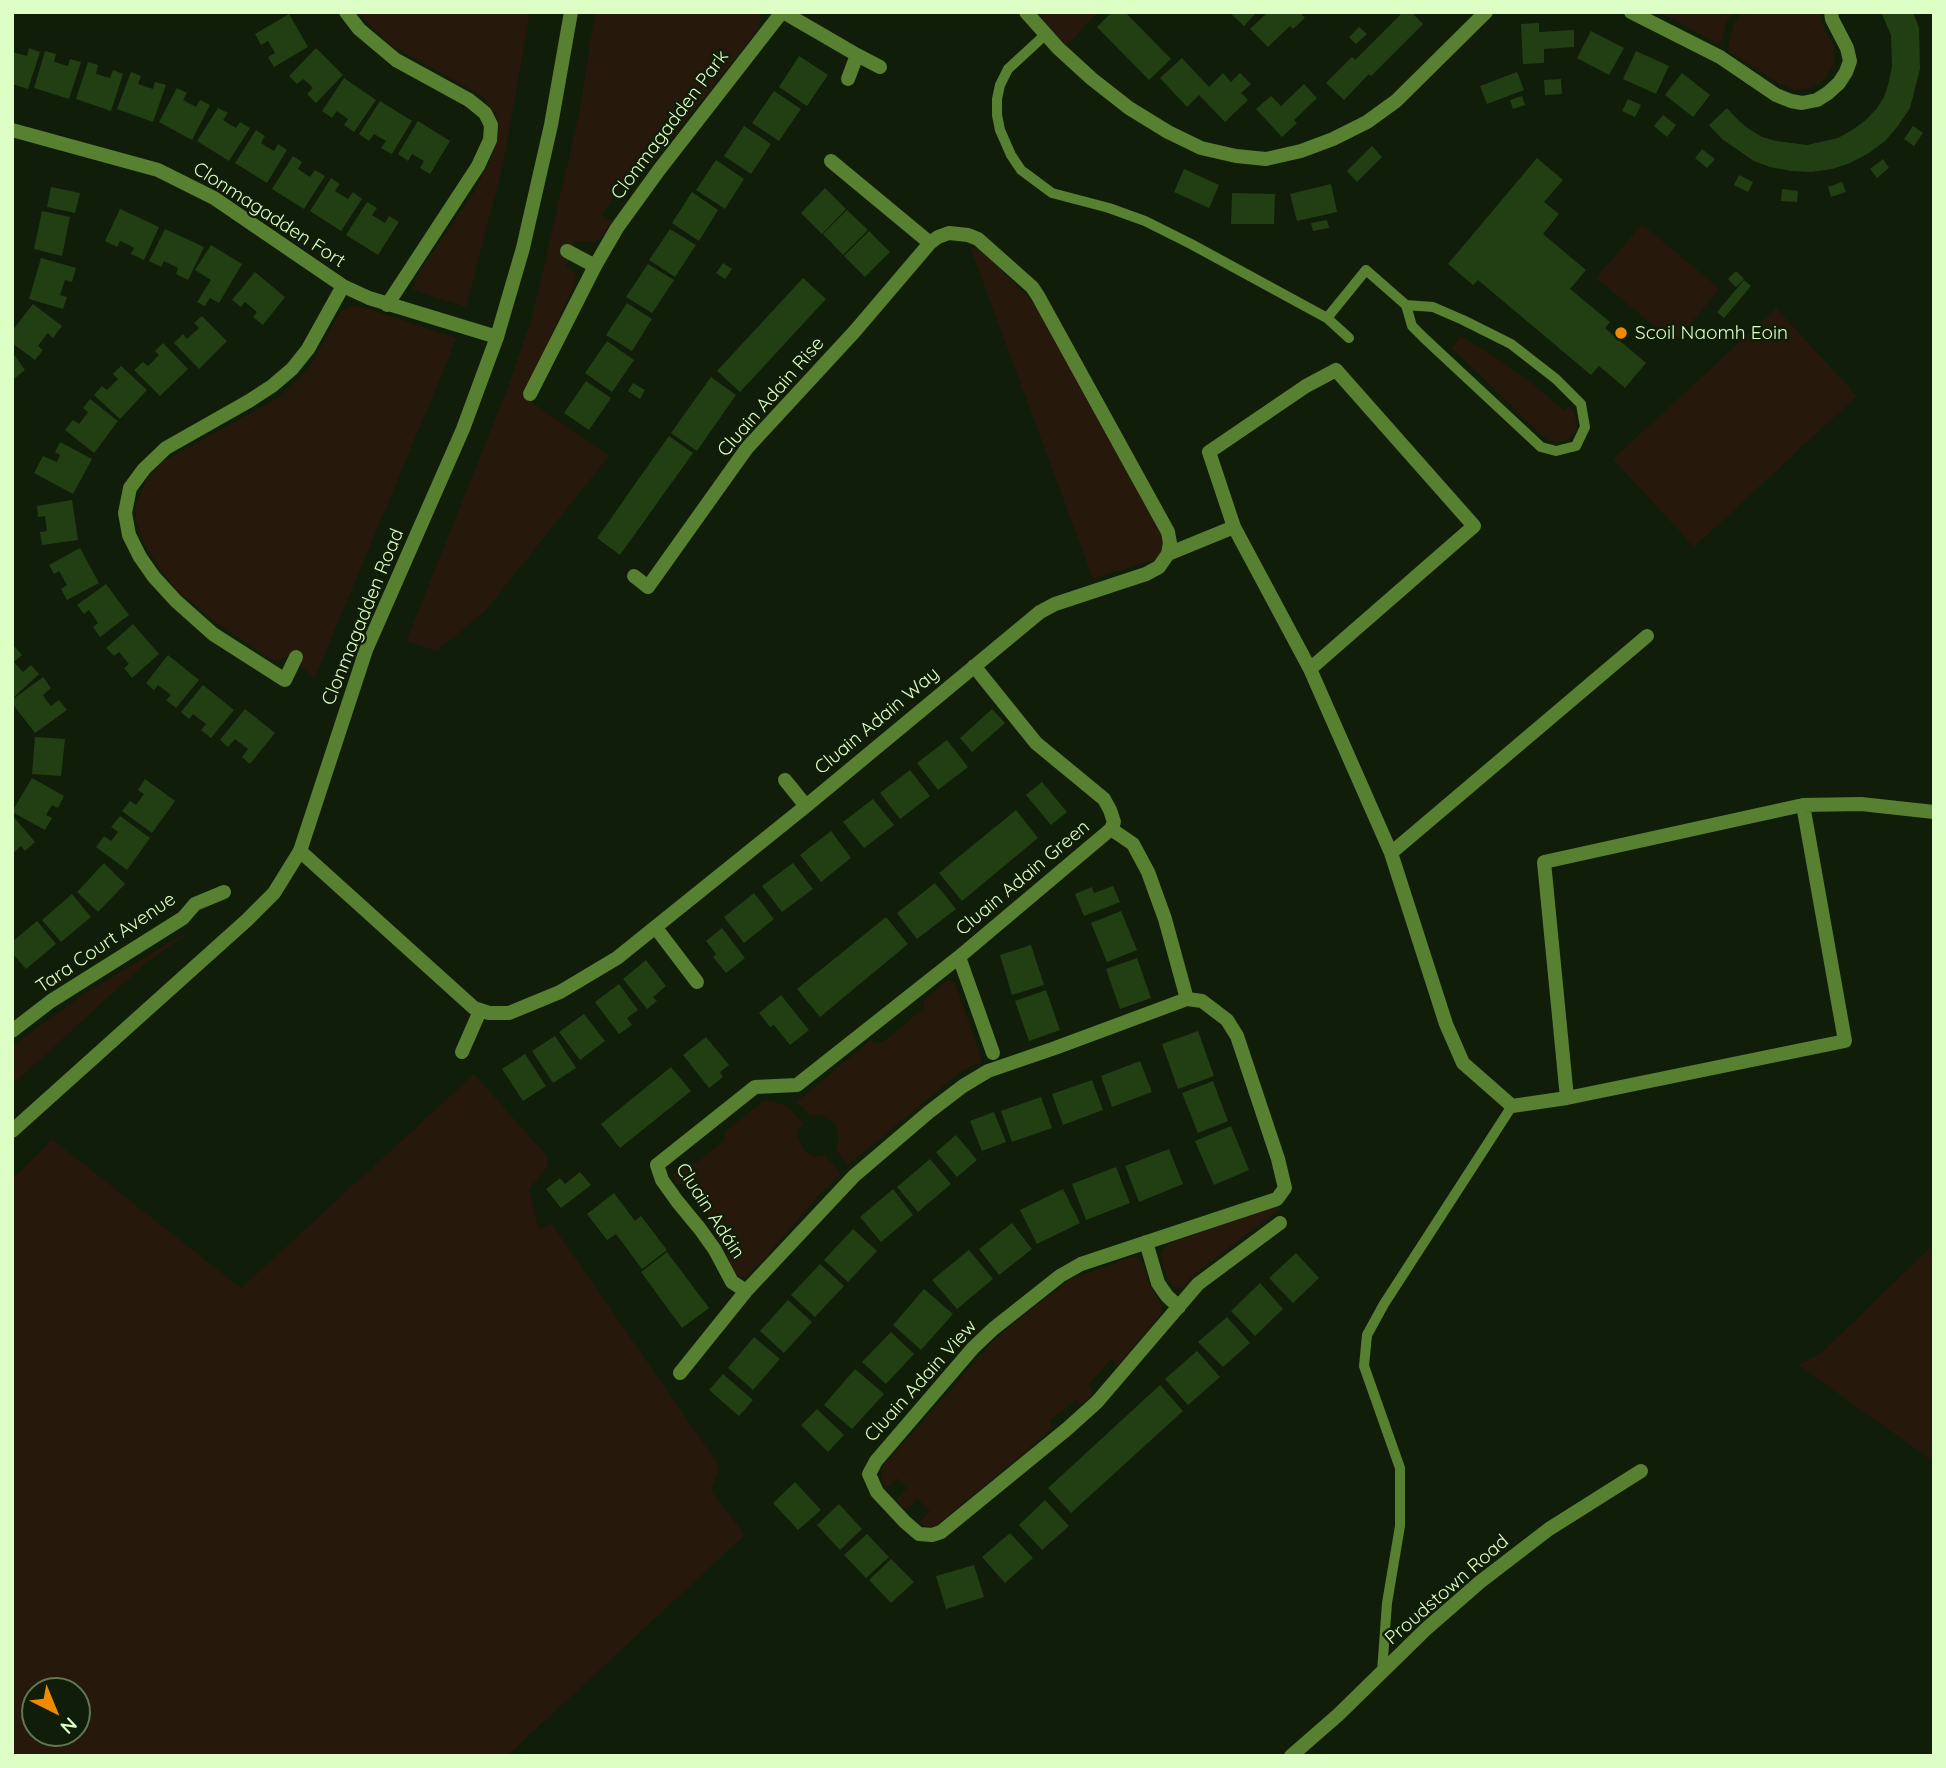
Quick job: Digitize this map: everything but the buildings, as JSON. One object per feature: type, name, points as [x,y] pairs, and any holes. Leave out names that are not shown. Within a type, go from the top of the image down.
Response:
[{"type":"street","points":[[346,12],[359,29],[396,60],[469,100],[485,113],[491,125],[490,140],[478,166],[387,305]]},
{"type":"street","name":"Clonmagadden Road","points":[[12,1131],[247,920],[274,893],[300,850],[366,650],[463,429],[497,337],[526,234],[551,125],[571,12]]},
{"type":"street","name":"Clonmagadden Park","points":[[530,394],[617,228],[783,12],[880,66]]},
{"type":"street","points":[[1026,12],[1092,79],[1129,108],[1168,132],[1207,149],[1266,159],[1301,151],[1367,122],[1396,101],[1486,12]]},
{"type":"street","points":[[1631,12],[1720,57],[1776,95],[1802,103],[1816,100],[1828,93],[1839,83],[1850,61],[1831,12]]},
{"type":"street","points":[[848,79],[857,55]]},
{"type":"street","name":"Clonmagadden Fort","points":[[12,131],[158,170],[214,198],[343,286],[387,305],[497,337]]},
{"type":"street","points":[[831,161],[930,243]]},
{"type":"street","name":"Cluain Adain Rise","points":[[634,576],[648,587],[747,448],[855,331],[930,243],[949,233],[978,239],[1032,287],[1168,531],[1168,554]]},
{"type":"street","points":[[568,251],[595,266]]},
{"type":"street","name":"Clonmagadden Fort","points":[[296,657],[285,680],[213,634],[154,577],[140,557],[130,535],[125,513],[130,488],[144,469],[166,448],[272,387],[292,369],[308,349],[343,286]]},
{"type":"street","points":[[1310,669],[1474,526],[1336,370],[1306,386],[1209,452],[1234,527],[1310,669],[1391,853],[1446,1024],[1463,1063],[1512,1106],[1567,1098],[1845,1041],[1803,805]]},
{"type":"street","name":"Cluain Adain Way","points":[[480,1011],[509,1013],[560,992],[617,958],[1048,608],[1146,574],[1159,567],[1168,554],[1234,527]]},
{"type":"street","points":[[1391,853],[1647,636]]},
{"type":"street","points":[[974,666],[1036,743],[1104,799],[1114,822],[1111,829],[1133,844],[1148,872],[1165,919],[1187,999]]},
{"type":"street","points":[[785,780],[806,806]]},
{"type":"street","points":[[1567,1098],[1544,862],[1803,805],[1861,804],[1934,812]]},
{"type":"street","name":"Cluain Adain Green","points":[[959,957],[1111,829]]},
{"type":"street","points":[[300,850],[467,1003],[480,1011],[463,1052]]},
{"type":"street","name":"Tara Court Avenue","points":[[12,1031],[51,1001],[183,918],[195,904],[224,892]]},
{"type":"street","points":[[656,928],[697,982]]},
{"type":"street","points":[[959,957],[993,1054]]},
{"type":"street","name":"Cluain Adáin","points":[[959,957],[797,1085],[755,1087],[657,1165],[662,1180],[715,1250],[732,1282],[746,1291],[854,1176],[963,1086],[988,1071],[1187,999]]},
{"type":"street","name":"Cluain Adain View","points":[[1187,999],[1202,1001],[1227,1020],[1237,1036],[1285,1188],[1277,1199],[1081,1264],[1059,1276],[973,1348],[876,1461],[869,1474],[877,1492],[919,1534],[932,1535],[942,1532],[1097,1402],[1198,1284],[1280,1223]]},
{"type":"street","points":[[1146,1242],[1158,1283],[1179,1307]]},
{"type":"street","points":[[680,1373],[746,1291]]},
{"type":"street","name":"Proudstown Road","points":[[1291,1756],[1480,1582],[1549,1529],[1641,1471]]},
{"type":"lane","points":[[1046,34],[1008,69],[997,99],[1000,130],[1021,170],[1052,193],[1145,221],[1191,244],[1327,318],[1349,338]]},
{"type":"lane","points":[[1327,318],[1366,270],[1406,305],[1412,326],[1541,447],[1556,451],[1576,446],[1585,427],[1581,404],[1556,379],[1511,344],[1463,320],[1433,307],[1406,305]]},
{"type":"lane","points":[[1382,1672],[1387,1604],[1400,1526],[1400,1468],[1364,1366],[1367,1335],[1384,1304],[1512,1106]]},
{"type":"shaded area","points":[[357,12],[530,12],[503,165],[466,307],[413,290],[415,278],[474,192],[496,147],[498,119],[484,97],[392,46]]},
{"type":"shaded area","points":[[595,12],[759,12],[761,19],[757,31],[651,164],[640,158],[602,215],[612,221],[604,235],[595,242],[575,241],[566,266],[576,274],[575,284],[523,396],[609,456],[486,610],[437,651],[406,641],[508,387],[532,317],[579,114]]},
{"type":"shaded area","points":[[1038,12],[1098,12],[1067,45],[1050,29]]},
{"type":"shaded area","points":[[1657,12],[1733,12],[1727,21],[1720,46]]},
{"type":"shaded area","points":[[1742,12],[1820,12],[1824,28],[1834,46],[1834,64],[1825,79],[1811,88],[1795,90],[1778,83],[1728,51],[1734,23]]},
{"type":"shaded area","points":[[1642,224],[1720,289],[1674,343],[1596,278]]},
{"type":"shaded area","points":[[970,247],[982,250],[1041,311],[1163,538],[1165,547],[1157,559],[1093,579]]},
{"type":"shaded area","points":[[357,305],[457,338],[314,680],[291,655],[276,661],[261,653],[180,593],[158,567],[142,540],[136,520],[136,503],[147,478],[165,460],[279,397],[309,367],[341,311]]},
{"type":"shaded area","points":[[1776,308],[1857,396],[1694,547],[1613,459]]},
{"type":"shaded area","points":[[1460,336],[1529,381],[1564,410],[1569,406],[1575,414],[1577,430],[1570,439],[1550,441],[1540,434],[1452,348]]},
{"type":"shaded area","points":[[196,927],[144,965],[12,1085],[12,1046],[85,993]]},
{"type":"shaded area","points":[[947,980],[955,983],[982,1060],[959,1073],[848,1165],[836,1150],[839,1138],[836,1125],[826,1117],[811,1116],[796,1101],[868,1042],[882,1042],[894,1033],[924,1008],[923,1001]]},
{"type":"shaded area","points":[[474,1074],[546,1155],[546,1168],[529,1189],[539,1230],[551,1223],[718,1464],[712,1492],[745,1535],[507,1756],[12,1756],[12,1179],[52,1139],[241,1288]]},
{"type":"shaded area","points":[[762,1102],[788,1106],[803,1123],[798,1138],[803,1149],[813,1156],[825,1155],[841,1174],[760,1263],[743,1277],[734,1272],[716,1237],[719,1231],[717,1227],[683,1184],[675,1184],[673,1173],[686,1161],[699,1161],[724,1140],[725,1132],[733,1125]]},
{"type":"shaded area","points":[[1278,1206],[1280,1209],[1191,1277],[1184,1287],[1172,1286],[1160,1253],[1170,1243]]},
{"type":"shaded area","points":[[1934,1244],[1934,1462],[1798,1365],[1822,1352]]},
{"type":"shaded area","points":[[1134,1256],[1142,1261],[1148,1282],[1162,1305],[1162,1313],[1118,1365],[1111,1359],[1088,1386],[1094,1393],[1082,1405],[1077,1399],[1049,1421],[1053,1428],[937,1525],[927,1528],[918,1523],[930,1511],[918,1499],[906,1510],[896,1500],[907,1488],[897,1478],[886,1489],[881,1478],[883,1466],[993,1341],[1022,1316],[1071,1279]]},
{"type":"place","name":"Scoil Naomh Eoin","points":[[1621,333]]}]
